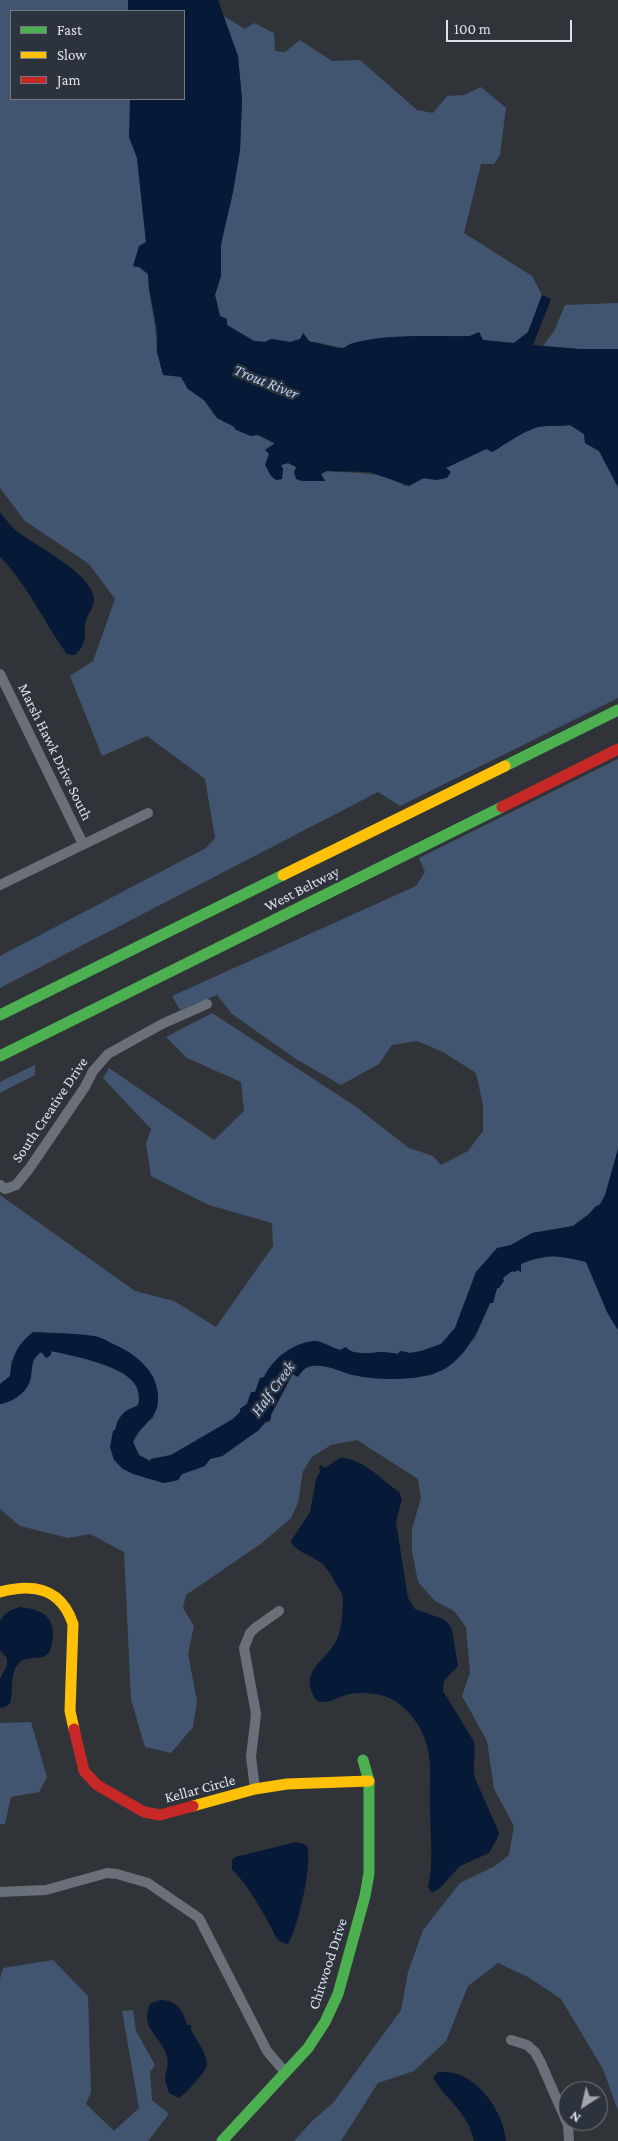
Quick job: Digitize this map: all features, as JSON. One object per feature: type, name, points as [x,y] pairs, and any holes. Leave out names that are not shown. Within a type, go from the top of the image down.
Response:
[{"type":"main road","name":"West Beltway","points":[[0,1015],[618,710]]},
{"type":"main road","name":"West Beltway","points":[[0,1056],[618,749]]},
{"type":"main road","name":"Kellar Circle","points":[[0,1592],[9,1589],[46,1590],[58,1597],[71,1613],[73,1624],[70,1711],[81,1763],[90,1779],[97,1785],[144,1812],[160,1815],[255,1790],[311,1782],[368,1781]]},
{"type":"main road","name":"Chitwood Drive","points":[[222,2141],[317,2036],[332,2010],[338,1994],[367,1885],[370,1851],[368,1781],[363,1760]]},
{"type":"street","name":"Marsh Hawk Drive South","points":[[0,674],[83,844]]},
{"type":"street","points":[[0,885],[148,813]]},
{"type":"street","name":"South Creative Drive","points":[[0,1185],[4,1189],[16,1185],[29,1169],[93,1072],[108,1054],[162,1024],[207,1004]]},
{"type":"street","points":[[255,1790],[251,1757],[256,1714],[244,1648],[250,1633],[279,1611]]},
{"type":"street","points":[[0,1892],[46,1890],[107,1873],[117,1874],[148,1884],[199,1918],[266,2051],[285,2072]]},
{"type":"street","points":[[511,2040],[527,2045],[538,2057],[568,2125],[569,2141]]},
{"type":"shaded area","points":[[0,0],[128,0],[128,10],[10,10],[10,100],[130,100],[130,137],[137,158],[146,242],[133,266],[139,267],[148,274],[157,352],[181,377],[188,389],[204,400],[217,418],[251,436],[258,435],[275,444],[281,465],[288,463],[324,480],[321,474],[327,471],[357,473],[387,477],[405,486],[424,478],[436,480],[445,468],[486,449],[492,452],[535,428],[570,425],[584,434],[585,443],[599,451],[618,487],[618,698],[400,806],[378,792],[0,988],[0,956],[206,848],[215,838],[205,779],[147,736],[102,756],[70,676],[93,661],[115,599],[89,564],[25,521],[0,488]]},
{"type":"shaded area","points":[[222,15],[245,29],[254,23],[274,33],[275,51],[285,52],[300,40],[332,61],[360,60],[417,110],[433,113],[447,96],[464,95],[481,87],[506,108],[500,155],[494,164],[481,164],[464,233],[532,276],[542,295],[528,332],[514,343],[483,340],[479,332],[470,336],[368,340],[343,348],[300,339],[290,342],[271,339],[265,342],[254,341],[227,325],[220,316],[215,295],[221,276],[221,244],[240,150],[242,100],[238,56]]},
{"type":"shaded area","points":[[618,303],[618,349],[579,349],[543,346],[554,331],[565,305]]},
{"type":"shaded area","points":[[618,759],[618,1149],[605,1196],[599,1205],[573,1226],[532,1233],[511,1245],[497,1249],[476,1272],[455,1328],[441,1344],[410,1353],[401,1351],[399,1354],[380,1352],[371,1354],[340,1350],[315,1341],[295,1346],[267,1372],[255,1392],[251,1392],[247,1404],[240,1409],[240,1412],[233,1419],[171,1455],[151,1459],[150,1461],[139,1455],[133,1442],[143,1426],[154,1417],[154,1377],[33,1332],[11,1362],[11,1376],[0,1384],[0,1195],[135,1291],[174,1301],[216,1327],[273,1246],[272,1223],[209,1205],[151,1176],[146,1144],[151,1129],[103,1078],[109,1068],[214,1140],[244,1111],[241,1082],[187,1058],[166,1037],[212,1013],[355,1106],[409,1148],[433,1156],[441,1165],[468,1151],[483,1131],[483,1105],[476,1073],[443,1052],[417,1041],[392,1045],[379,1064],[341,1085],[296,1059],[232,1014],[217,995],[180,1010],[172,996],[416,886],[425,872],[419,858]]},
{"type":"shaded area","points":[[35,1065],[35,1075],[0,1093],[0,1082]]},
{"type":"shaded area","points":[[557,1255],[586,1262],[607,1312],[618,1330],[618,2111],[603,2069],[561,1999],[528,1977],[498,1963],[468,1986],[446,2041],[414,2071],[378,2083],[341,2141],[294,2141],[312,2121],[333,2103],[401,2010],[408,1972],[423,1930],[460,1883],[495,1866],[509,1855],[514,1826],[494,1789],[487,1741],[462,1696],[470,1673],[466,1627],[454,1611],[435,1601],[418,1582],[412,1551],[412,1529],[421,1498],[418,1479],[357,1440],[331,1445],[312,1457],[303,1471],[298,1503],[291,1518],[262,1543],[186,1595],[183,1608],[194,1626],[188,1654],[197,1701],[193,1727],[171,1753],[145,1747],[131,1699],[124,1552],[90,1534],[68,1538],[20,1526],[0,1509],[0,1404],[3,1404],[31,1375],[32,1362],[41,1352],[60,1353],[104,1365],[128,1376],[134,1381],[138,1392],[139,1403],[118,1420],[110,1447],[114,1459],[123,1469],[146,1478],[164,1483],[178,1480],[182,1474],[205,1466],[210,1459],[223,1456],[271,1419],[271,1415],[293,1374],[313,1365],[371,1378],[408,1378],[432,1375],[475,1338],[490,1303],[493,1303],[498,1286],[504,1277],[512,1271],[518,1270],[521,1272],[521,1264]]},
{"type":"shaded area","points":[[31,1722],[47,1777],[39,1792],[11,1797],[5,1824],[0,1824],[0,1723]]},
{"type":"shaded area","points":[[53,1960],[88,1996],[91,2092],[86,2104],[114,2131],[139,2108],[122,2011],[133,2010],[136,2031],[155,2065],[150,2072],[152,2100],[169,2114],[148,2141],[0,2141],[0,1979],[3,1968]]},
{"type":"water","name":"Trout River","points":[[128,0],[218,0],[238,56],[242,100],[240,150],[221,244],[221,276],[215,295],[220,316],[227,319],[227,325],[254,341],[265,342],[271,339],[290,342],[300,339],[303,333],[310,342],[341,348],[350,344],[379,338],[470,336],[479,332],[483,340],[514,343],[528,332],[542,295],[551,299],[533,345],[579,349],[618,349],[618,487],[599,451],[585,443],[584,434],[570,425],[544,426],[529,430],[492,452],[486,449],[446,468],[451,472],[447,478],[436,480],[424,478],[409,486],[370,472],[327,471],[321,474],[325,481],[302,481],[296,479],[294,472],[296,467],[288,463],[281,465],[283,469],[282,479],[276,480],[271,476],[265,465],[269,454],[265,450],[275,443],[258,435],[251,436],[236,430],[233,426],[217,418],[204,400],[188,389],[181,377],[163,375],[157,352],[157,329],[148,274],[139,267],[133,266],[139,246],[146,242],[137,158],[129,137],[130,100],[185,100],[185,10],[128,10]]},
{"type":"water","points":[[0,512],[15,530],[62,561],[84,580],[91,590],[94,603],[86,621],[83,645],[75,655],[67,654],[19,580],[0,557]]},
{"type":"water","name":"Half Creek","points":[[618,1149],[618,1330],[607,1312],[586,1262],[568,1258],[538,1258],[521,1264],[521,1272],[518,1270],[512,1271],[503,1278],[504,1281],[497,1288],[493,1303],[490,1303],[474,1338],[457,1360],[449,1366],[429,1375],[402,1379],[363,1377],[317,1365],[307,1367],[298,1377],[292,1374],[271,1415],[270,1421],[265,1422],[259,1430],[222,1456],[210,1459],[205,1466],[182,1474],[178,1480],[164,1483],[133,1474],[123,1469],[114,1460],[110,1447],[113,1431],[122,1414],[138,1406],[139,1393],[133,1382],[123,1373],[109,1366],[52,1351],[50,1356],[46,1358],[41,1352],[34,1360],[30,1382],[24,1391],[15,1398],[0,1404],[0,1384],[10,1376],[16,1351],[33,1332],[79,1334],[101,1338],[131,1353],[147,1368],[157,1386],[158,1396],[155,1413],[133,1442],[139,1455],[150,1461],[151,1459],[171,1455],[233,1419],[240,1412],[240,1409],[247,1404],[251,1392],[255,1392],[260,1378],[264,1377],[278,1358],[291,1348],[306,1342],[317,1341],[340,1350],[346,1347],[358,1353],[384,1352],[398,1354],[400,1351],[410,1353],[441,1344],[455,1328],[476,1272],[497,1248],[511,1245],[532,1233],[573,1226],[596,1206],[600,1205],[605,1195]]},
{"type":"water","points":[[340,1458],[356,1461],[371,1470],[399,1492],[402,1499],[396,1522],[408,1598],[415,1609],[443,1619],[452,1629],[458,1666],[444,1681],[443,1691],[473,1740],[475,1749],[475,1778],[499,1833],[489,1853],[460,1866],[440,1888],[432,1893],[428,1887],[431,1857],[430,1764],[423,1733],[407,1710],[392,1699],[376,1694],[354,1693],[322,1702],[317,1701],[311,1690],[311,1674],[339,1635],[343,1596],[328,1570],[317,1560],[296,1548],[291,1541],[310,1512],[316,1479],[320,1472],[319,1467],[321,1465],[325,1468]]},
{"type":"water","points":[[20,1607],[39,1611],[48,1618],[53,1629],[52,1646],[47,1655],[22,1660],[19,1663],[14,1672],[10,1704],[2,1708],[0,1707],[0,1679],[7,1665],[7,1658],[0,1650],[0,1621],[11,1610]]},
{"type":"water","points":[[296,1842],[307,1845],[308,1866],[304,1895],[288,1944],[279,1941],[276,1937],[251,1893],[232,1869],[232,1860],[235,1857]]},
{"type":"water","points":[[161,2000],[175,2004],[184,2015],[187,2025],[191,2025],[191,2030],[207,2062],[207,2066],[201,2076],[179,2098],[169,2093],[165,2081],[168,2065],[165,2050],[152,2031],[147,2019],[151,2003]]},
{"type":"water","points":[[438,2072],[451,2073],[463,2077],[475,2084],[484,2093],[493,2104],[499,2116],[506,2141],[474,2141],[462,2114],[433,2078]]},
{"type":"traffic: fast","points":[[505,766],[618,710]]},
{"type":"traffic: fast","points":[[0,1056],[502,807]]},
{"type":"traffic: fast","points":[[0,1015],[283,875]]},
{"type":"traffic: fast","points":[[222,2141],[308,2048],[325,2022],[338,1994],[365,1896],[369,1873],[369,1781],[363,1760]]},
{"type":"traffic: slow","points":[[283,875],[505,766]]},
{"type":"traffic: slow","points":[[0,1592],[24,1588],[45,1591],[54,1596],[68,1612],[73,1624],[70,1711],[74,1729]]},
{"type":"traffic: slow","points":[[193,1806],[255,1789],[287,1784],[369,1781]]},
{"type":"traffic: jam","points":[[502,807],[618,749]]},
{"type":"traffic: jam","points":[[74,1729],[84,1771],[97,1785],[144,1812],[160,1815],[193,1806]]}]
